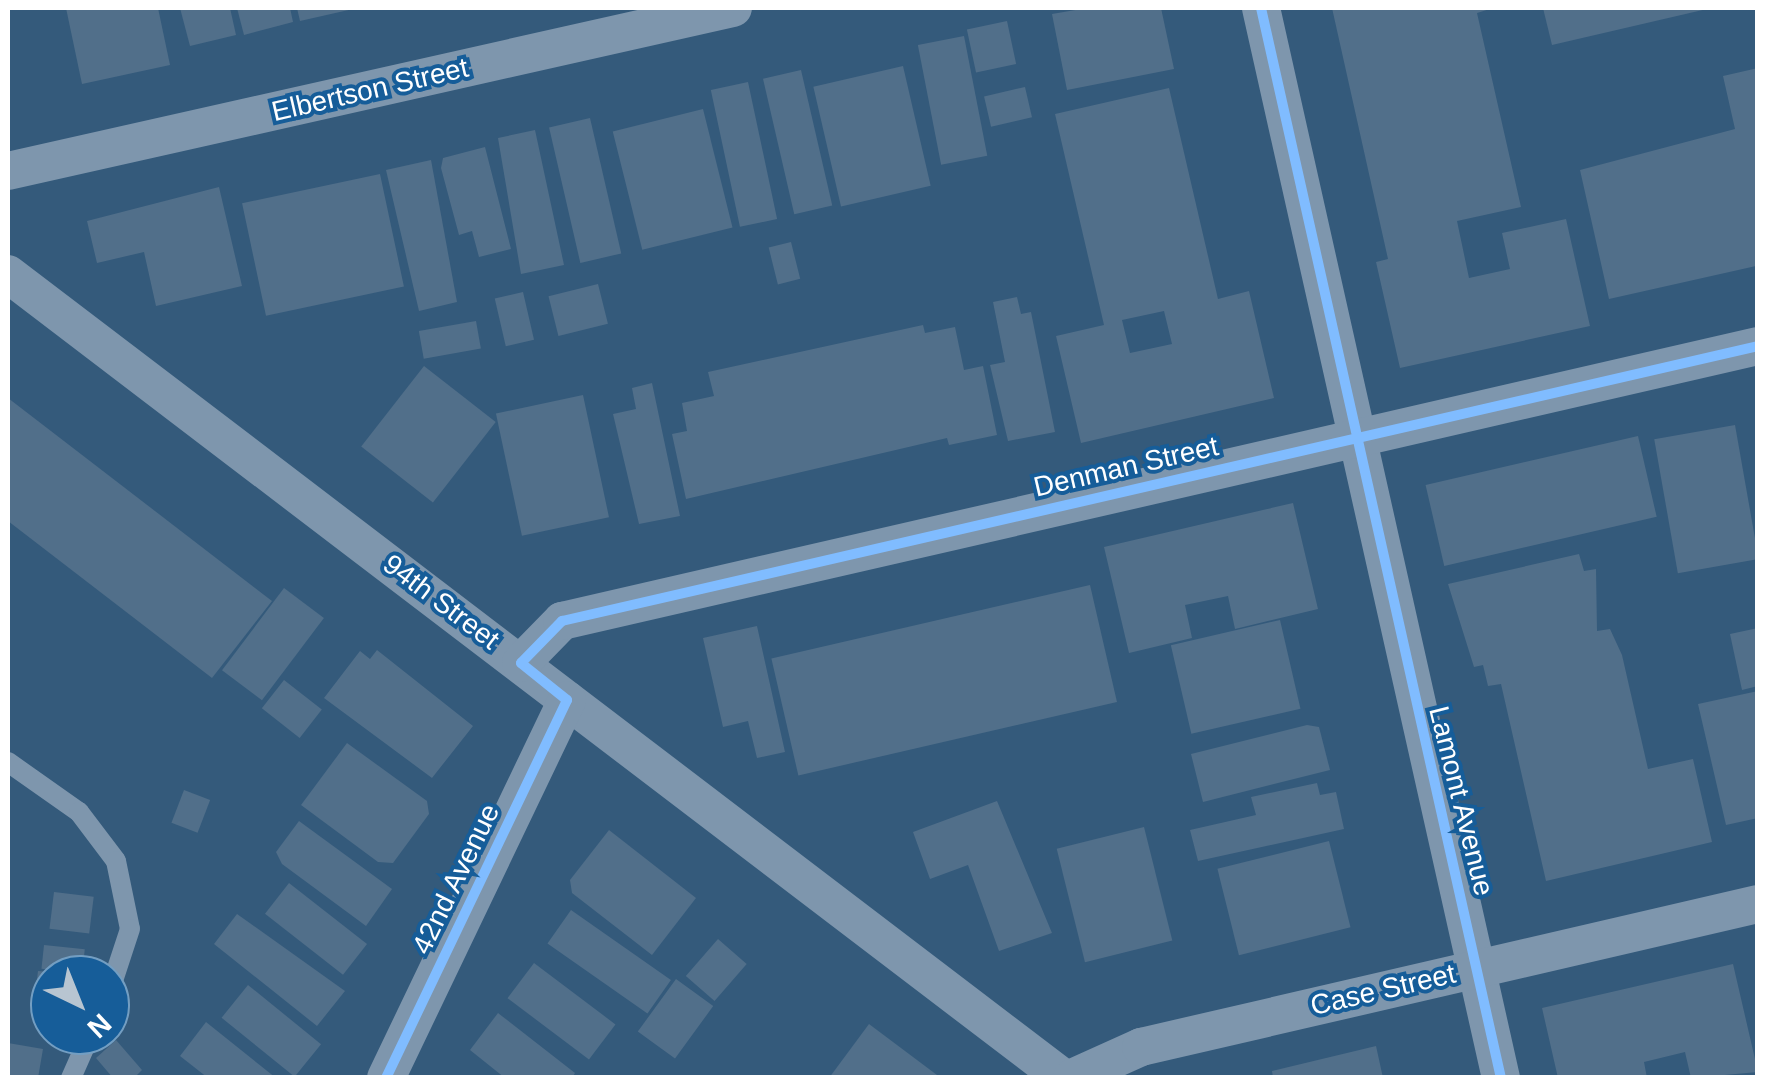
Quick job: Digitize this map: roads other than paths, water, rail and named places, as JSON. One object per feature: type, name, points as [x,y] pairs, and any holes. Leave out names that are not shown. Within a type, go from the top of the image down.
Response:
[{"type":"street","name":"Elbertson Street","points":[[8,171],[733,8]]},
{"type":"street","name":"Lamont Avenue","points":[[1261,8],[1351,438],[1500,1078]]},
{"type":"street","name":"94th Street","points":[[8,274],[1063,1078]]},
{"type":"street","name":"Denman Street","points":[[521,663],[562,621],[1758,346]]},
{"type":"street","name":"42nd Avenue","points":[[386,1078],[567,700]]},
{"type":"street","name":"Case Street","points":[[1072,1078],[1110,1055],[1758,904]]},
{"type":"lane","points":[[8,762],[79,812],[116,862],[130,929],[121,955]]},
{"type":"lane","points":[[71,1078],[81,1055]]}]
